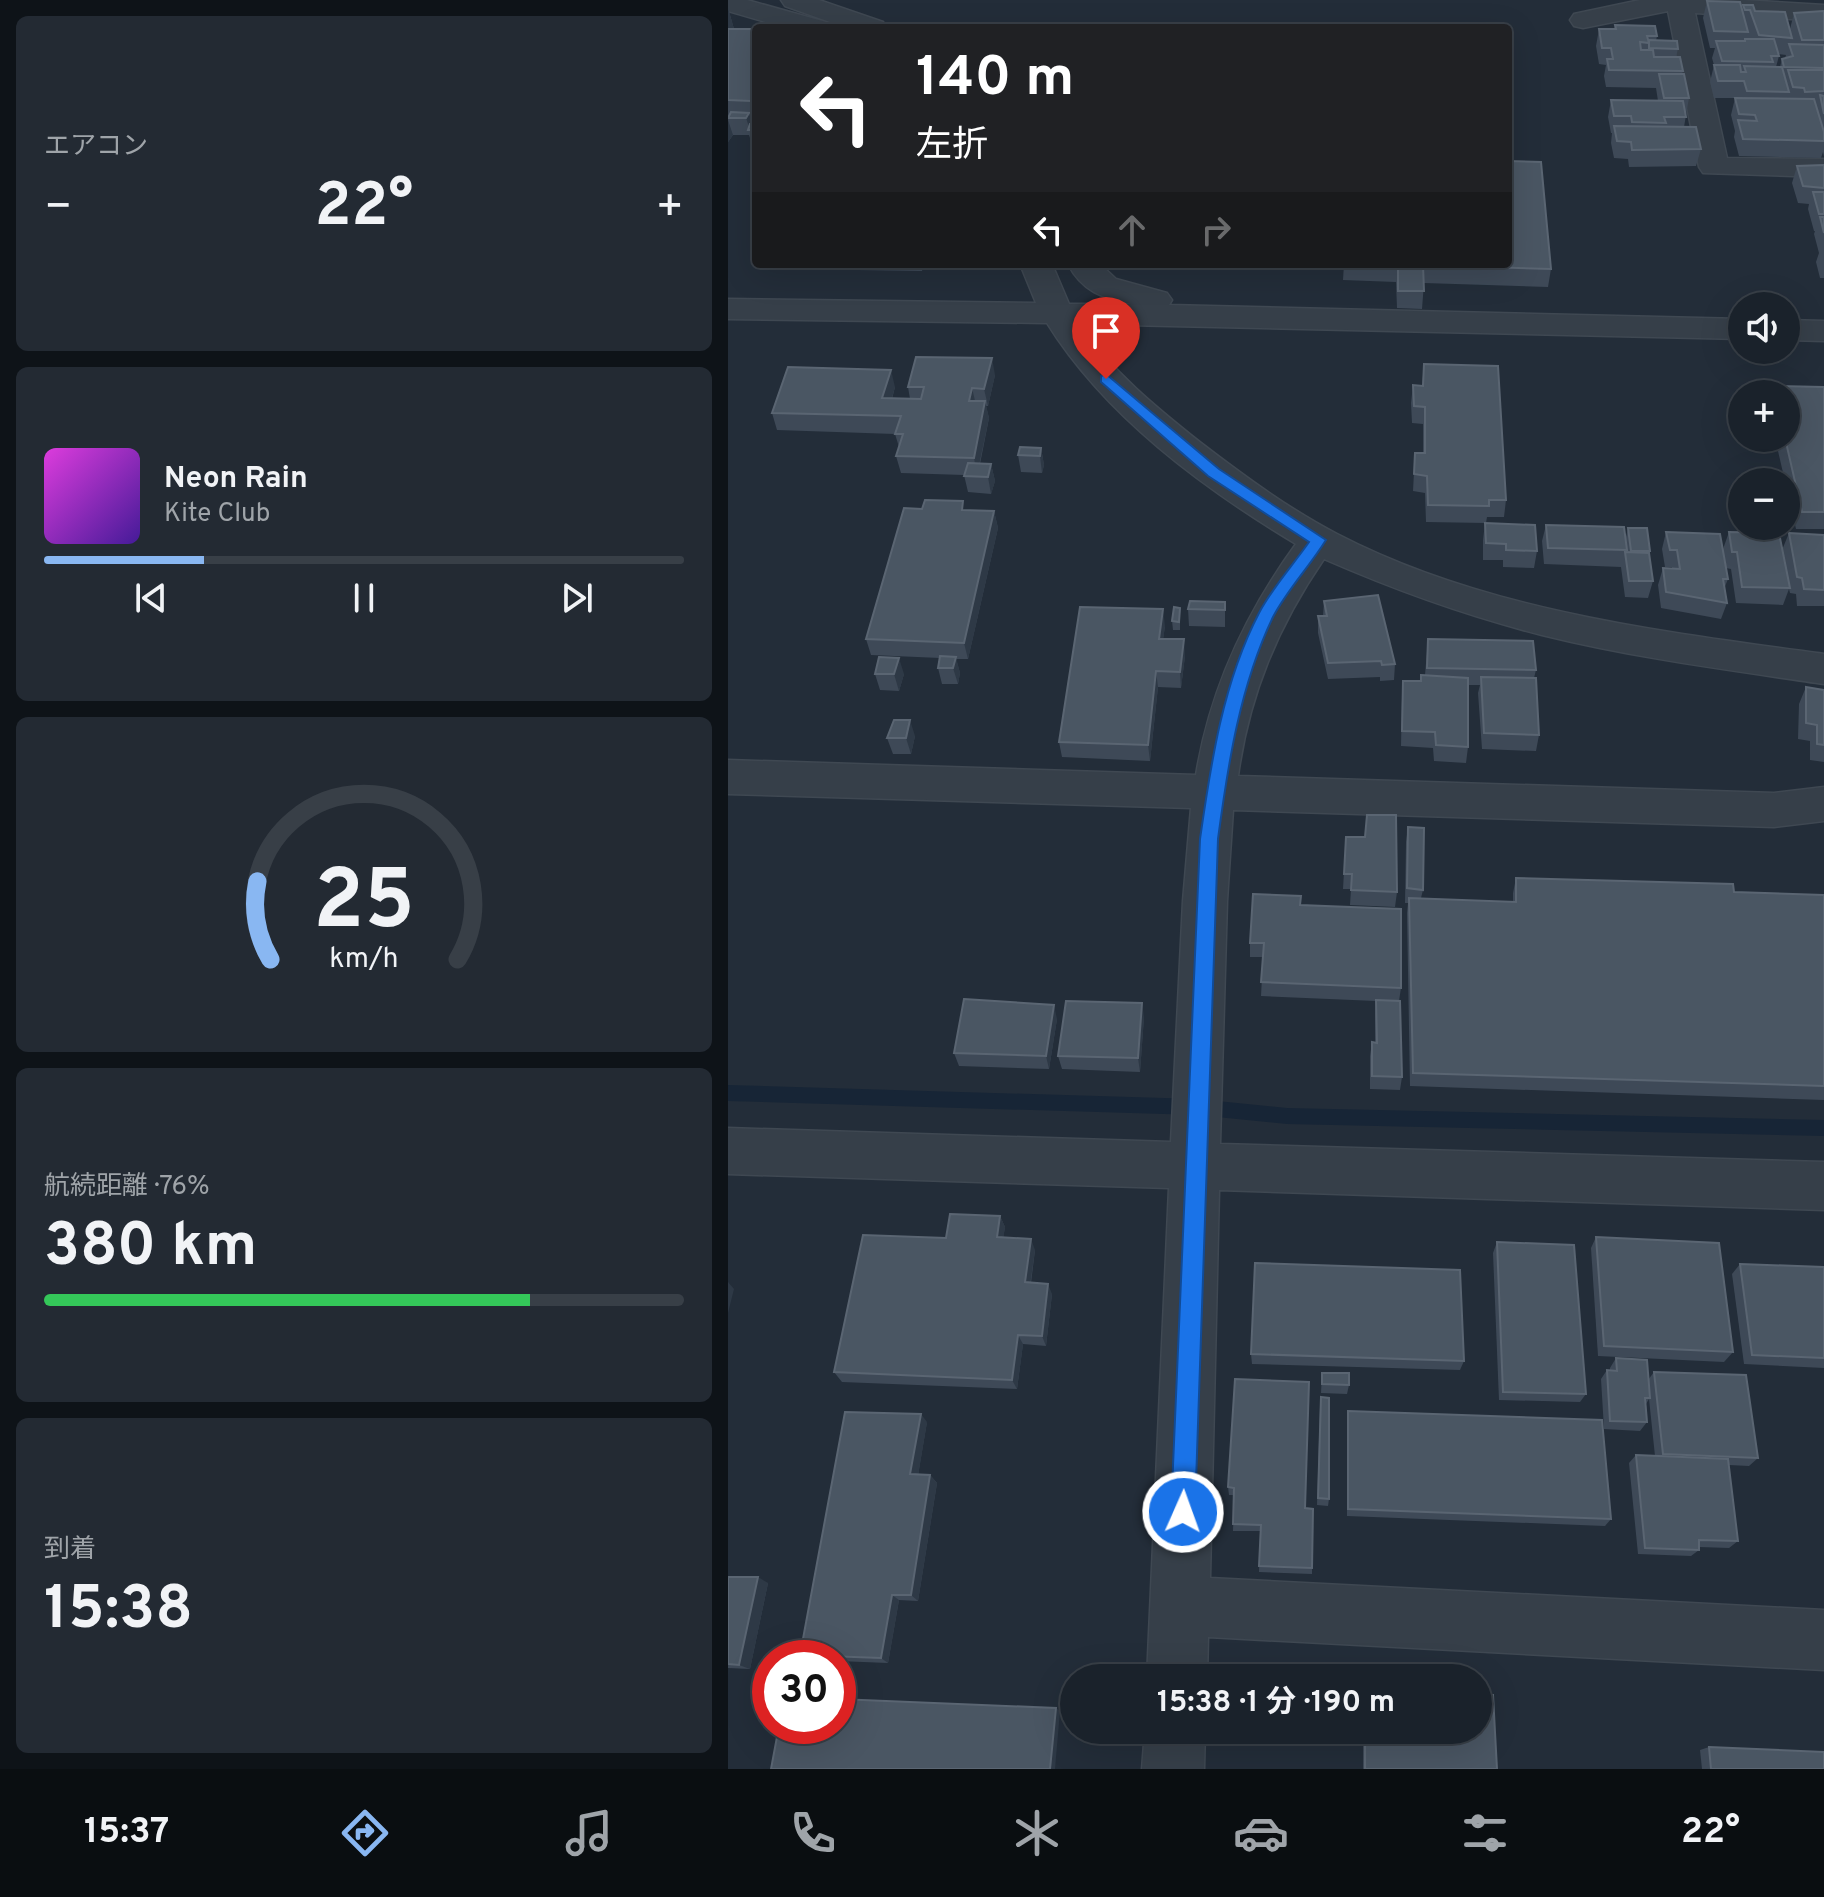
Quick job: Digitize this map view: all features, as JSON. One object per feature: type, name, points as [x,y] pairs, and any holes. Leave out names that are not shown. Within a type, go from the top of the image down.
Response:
[{"type":"street","points":[[794,0],[862,24]]},
{"type":"street","points":[[728,3],[802,24]]},
{"type":"street","points":[[1583,20],[1663,3],[1824,13]]},
{"type":"street","points":[[1680,4],[1714,167],[1824,168]]},
{"type":"street","points":[[728,21],[752,27]]},
{"type":"street","points":[[1038,268],[1059,314],[1087,359],[1126,399],[1214,473],[1318,540],[1423,586],[1544,623],[1674,648],[1824,669]]},
{"type":"street","points":[[1086,268],[1090,277],[1102,285],[1161,302],[1178,315]]},
{"type":"street","points":[[728,309],[1178,315],[1728,329]]},
{"type":"street","points":[[1800,330],[1824,331]]},
{"type":"street","points":[[1178,1664],[1194,1166],[1209,839],[1222,747],[1242,671],[1267,613],[1318,540]]},
{"type":"street","points":[[728,777],[1774,810],[1824,804]]},
{"type":"street","points":[[728,1151],[1824,1186]]},
{"type":"street","points":[[1180,1606],[1824,1640]]},
{"type":"street","points":[[1173,1769],[1174,1744]]},
{"type":"building","points":[[1707,1],[1740,2],[1748,32],[1714,31]]},
{"type":"building","points":[[1743,5],[1753,5],[1755,11],[1785,12],[1792,38],[1759,35],[1750,10],[1745,10]]},
{"type":"building","points":[[1824,11],[1824,40],[1802,40],[1794,13]]},
{"type":"building","points":[[1615,25],[1655,26],[1657,36],[1647,36],[1649,43],[1640,42],[1641,50],[1653,50],[1654,57],[1680,57],[1683,71],[1609,70],[1607,59],[1613,59],[1611,48],[1602,48],[1599,29],[1616,29]]},
{"type":"building","points":[[728,29],[752,29],[752,99],[728,100]]},
{"type":"building","points":[[1774,39],[1779,56],[1771,56],[1773,62],[1722,61],[1716,41]]},
{"type":"building","points":[[1649,40],[1677,41],[1678,49],[1649,48]]},
{"type":"building","points":[[1789,44],[1824,45],[1824,68],[1784,67],[1782,59],[1793,56]]},
{"type":"building","points":[[1714,65],[1740,65],[1741,72],[1746,72],[1744,66],[1782,67],[1789,92],[1747,91],[1744,81],[1718,81]]},
{"type":"building","points":[[1788,70],[1824,70],[1824,91],[1805,92],[1804,88],[1793,87]]},
{"type":"building","points":[[1659,74],[1684,74],[1689,98],[1664,98]]},
{"type":"building","points":[[1735,98],[1814,99],[1824,141],[1743,139],[1738,120],[1757,121],[1755,115],[1739,114]]},
{"type":"building","points":[[1611,100],[1683,101],[1686,117],[1664,117],[1666,123],[1632,122],[1631,116],[1614,116]]},
{"type":"building","points":[[731,112],[749,113],[746,118],[728,118]]},
{"type":"building","points":[[1614,126],[1696,127],[1701,149],[1632,150],[1631,142],[1617,141]]},
{"type":"building","points":[[1512,161],[1541,162],[1551,269],[1512,268]]},
{"type":"building","points":[[1824,165],[1824,188],[1803,186],[1797,166]]},
{"type":"building","points":[[1813,192],[1824,192],[1824,214],[1819,214]]},
{"type":"building","points":[[1398,268],[1423,268],[1424,291],[1398,291]]},
{"type":"building","points":[[916,357],[992,358],[984,389],[972,388],[969,401],[985,401],[974,458],[896,456],[903,434],[895,434],[901,416],[772,413],[788,367],[891,370],[882,398],[921,399],[924,387],[908,387]]},
{"type":"building","points":[[1424,364],[1498,366],[1506,500],[1489,500],[1489,506],[1428,505],[1427,476],[1414,474],[1415,453],[1425,453],[1425,407],[1414,406],[1413,385],[1423,386]]},
{"type":"building","points":[[1800,387],[1824,387],[1824,512],[1802,512],[1800,468],[1792,468],[1788,452],[1800,452]]},
{"type":"building","points":[[1020,447],[1041,448],[1040,456],[1018,455]]},
{"type":"building","points":[[968,463],[991,464],[988,477],[964,476]]},
{"type":"building","points":[[925,500],[963,501],[962,510],[994,511],[964,643],[866,639],[904,508],[922,509]]},
{"type":"building","points":[[1485,523],[1535,525],[1537,551],[1506,550],[1506,544],[1486,543]]},
{"type":"building","points":[[1546,525],[1624,527],[1627,550],[1548,548]]},
{"type":"building","points":[[1628,528],[1647,528],[1650,551],[1631,551]]},
{"type":"building","points":[[1666,532],[1720,534],[1728,579],[1723,579],[1727,603],[1666,592],[1663,568],[1680,569],[1677,550],[1670,550]]},
{"type":"building","points":[[1800,534],[1824,535],[1824,590],[1804,589],[1802,578],[1797,577],[1790,540],[1800,540]]},
{"type":"building","points":[[1730,540],[1780,540],[1790,588],[1742,587],[1737,552],[1732,552]]},
{"type":"building","points":[[1625,552],[1649,553],[1653,581],[1629,581]]},
{"type":"building","points":[[1378,595],[1395,664],[1382,665],[1381,661],[1328,663],[1318,616],[1327,616],[1324,601]]},
{"type":"building","points":[[1190,601],[1225,602],[1225,610],[1188,609]]},
{"type":"building","points":[[1080,607],[1163,609],[1159,639],[1184,639],[1180,672],[1156,671],[1148,745],[1059,742]]},
{"type":"building","points":[[1174,607],[1180,608],[1179,622],[1172,621]]},
{"type":"building","points":[[1428,639],[1533,641],[1536,670],[1427,668]]},
{"type":"building","points":[[940,656],[956,657],[953,668],[938,668]]},
{"type":"building","points":[[879,657],[899,658],[894,674],[875,674]]},
{"type":"building","points":[[1421,675],[1468,678],[1468,747],[1436,745],[1435,732],[1402,731],[1403,681],[1421,681]]},
{"type":"building","points":[[1481,677],[1536,678],[1539,735],[1484,733]]},
{"type":"building","points":[[1806,687],[1824,690],[1824,745],[1817,744],[1817,725],[1806,723]]},
{"type":"building","points":[[894,720],[910,720],[906,738],[887,738]]},
{"type":"building","points":[[1367,815],[1396,815],[1397,892],[1351,890],[1352,874],[1344,874],[1346,837],[1365,837]]},
{"type":"building","points":[[1408,827],[1424,828],[1423,890],[1407,888]]},
{"type":"building","points":[[1516,878],[1733,884],[1734,892],[1824,895],[1824,1086],[1413,1073],[1409,898],[1516,902]]},
{"type":"building","points":[[1253,894],[1301,896],[1300,905],[1401,909],[1401,988],[1261,982],[1264,943],[1250,943]]},
{"type":"building","points":[[964,999],[1054,1005],[1046,1056],[954,1053]]},
{"type":"building","points":[[1376,1000],[1400,1001],[1402,1077],[1372,1076],[1372,1042],[1377,1043]]},
{"type":"building","points":[[1066,1001],[1142,1003],[1138,1058],[1058,1056]]},
{"type":"building","points":[[950,1214],[1000,1216],[997,1237],[1031,1239],[1025,1282],[1048,1284],[1042,1336],[1018,1335],[1012,1380],[834,1372],[863,1235],[946,1238]]},
{"type":"building","points":[[1596,1237],[1719,1243],[1733,1352],[1604,1346]]},
{"type":"building","points":[[1497,1242],[1574,1245],[1586,1394],[1503,1392]]},
{"type":"building","points":[[1255,1263],[1460,1270],[1464,1361],[1251,1354]]},
{"type":"building","points":[[1740,1264],[1824,1267],[1824,1358],[1752,1355]]},
{"type":"building","points":[[1616,1358],[1647,1360],[1650,1398],[1645,1398],[1647,1422],[1610,1421],[1607,1370],[1617,1371]]},
{"type":"building","points":[[1654,1372],[1746,1375],[1758,1458],[1663,1454]]},
{"type":"building","points":[[1322,1373],[1349,1373],[1349,1385],[1322,1384]]},
{"type":"building","points":[[1235,1379],[1309,1382],[1305,1508],[1313,1509],[1312,1568],[1259,1566],[1261,1525],[1233,1524],[1234,1488],[1228,1487]]},
{"type":"building","points":[[1321,1397],[1329,1398],[1329,1499],[1318,1498]]},
{"type":"building","points":[[1348,1411],[1602,1420],[1611,1519],[1348,1509]]},
{"type":"building","points":[[845,1412],[921,1414],[910,1474],[930,1475],[911,1595],[892,1595],[881,1658],[856,1657],[856,1640],[803,1640]]},
{"type":"building","points":[[1636,1455],[1728,1459],[1738,1541],[1699,1540],[1699,1550],[1645,1548]]},
{"type":"building","points":[[728,1577],[758,1577],[739,1665],[728,1664]]},
{"type":"building","points":[[1493,1695],[1497,1769],[1365,1769],[1365,1744],[1492,1744]]},
{"type":"building","points":[[856,1700],[1056,1708],[1050,1769],[771,1769],[776,1744],[856,1744]]},
{"type":"building","points":[[1709,1747],[1824,1752],[1824,1769],[1711,1769]]},
{"type":"waterway","points":[[728,1093],[1197,1107],[1287,1116],[1824,1128]]},
{"type":"route","points":[[1106,379],[1214,473],[1318,540],[1267,613],[1242,671],[1218,770],[1209,839],[1183,1512]]}]
